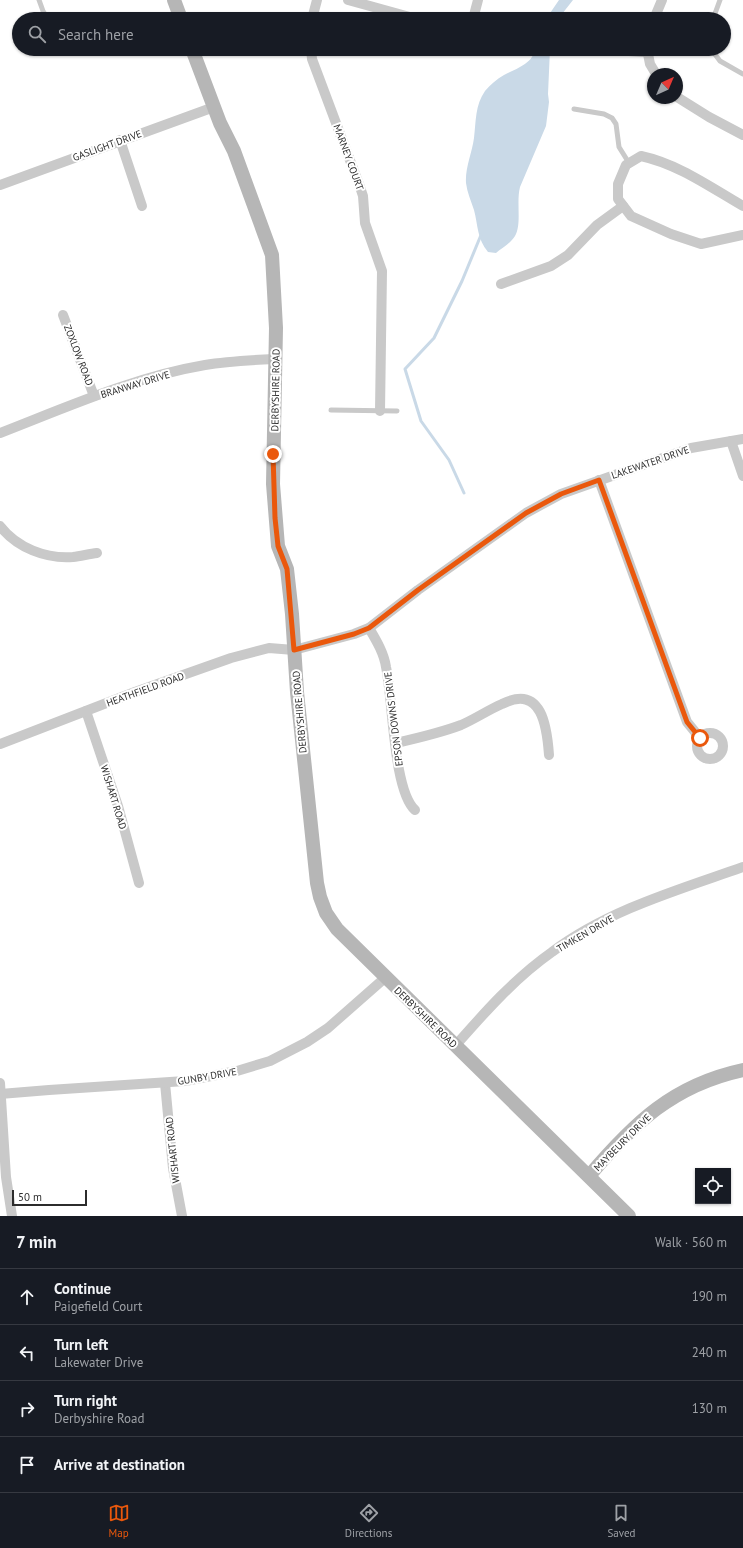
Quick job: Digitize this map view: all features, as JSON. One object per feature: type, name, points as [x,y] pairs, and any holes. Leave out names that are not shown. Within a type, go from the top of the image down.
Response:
[{"type":"street","points":[[174,0],[178,12]]},
{"type":"street","points":[[314,12],[317,0]]},
{"type":"street","points":[[348,0],[380,4],[400,12]]},
{"type":"street","points":[[475,12],[478,0]]},
{"type":"street","points":[[657,12],[662,0]]},
{"type":"street","name":"DERBYSHIRE ROAD","points":[[195,56],[220,123],[234,151],[272,255],[276,328],[273,454],[275,518],[278,546],[287,569],[308,802],[320,898],[326,913],[337,929],[629,1216]]},
{"type":"street","name":"MARNEY COURT","points":[[312,56],[363,196],[365,223],[382,271],[380,411]]},
{"type":"street","points":[[648,56],[652,68]]},
{"type":"street","points":[[683,101],[709,117],[743,135]]},
{"type":"street","name":"GASLIGHT DRIVE","points":[[0,185],[214,107]]},
{"type":"street","points":[[120,140],[142,206]]},
{"type":"street","points":[[743,206],[686,173],[656,160],[641,156],[626,165],[618,184],[618,199],[631,216],[671,234],[701,244],[743,235]]},
{"type":"street","points":[[501,284],[551,266],[568,255],[596,225],[623,206]]},
{"type":"street","name":"ZOXLOW ROAD","points":[[63,315],[94,396]]},
{"type":"street","name":"BRANWAY DRIVE","points":[[0,433],[112,389],[164,374],[205,365],[275,359]]},
{"type":"street","name":"LAKEWATER DRIVE","points":[[294,650],[354,634],[369,628],[418,590],[526,513],[561,494],[691,448],[743,439]]},
{"type":"street","points":[[730,441],[743,476]]},
{"type":"street","points":[[599,480],[687,722],[700,738]]},
{"type":"street","points":[[0,526],[20,545],[47,555],[72,557],[98,553]]},
{"type":"street","name":"EPSON DOWNS DRIVE","points":[[369,628],[386,665],[399,776],[408,802],[415,810]]},
{"type":"street","name":"HEATHFIELD ROAD","points":[[0,744],[231,658],[269,648],[294,650]]},
{"type":"street","points":[[396,743],[455,727],[503,703],[520,699],[533,703],[544,717],[549,755]]},
{"type":"street","name":"WISHART ROAD","points":[[86,711],[118,806],[139,883]]},
{"type":"street","name":"TIMKEN DRIVE","points":[[456,1045],[486,1011],[519,979],[552,952],[570,940],[613,916],[631,908],[743,867]]},
{"type":"street","name":"GUNBY DRIVE","points":[[0,1094],[165,1083],[237,1072],[270,1061],[307,1042],[328,1028],[386,977]]},
{"type":"street","name":"MAYBEURY DRIVE","points":[[589,1176],[630,1131],[651,1112],[669,1099],[699,1084],[743,1070]]},
{"type":"street","points":[[0,1083],[6,1177],[12,1216]]},
{"type":"street","name":"WISHART ROAD","points":[[165,1083],[173,1168],[182,1216]]},
{"type":"lane","points":[[39,0],[44,12]]},
{"type":"lane","points":[[716,12],[720,0]]},
{"type":"lane","points":[[716,56],[720,61],[743,74]]},
{"type":"lane","points":[[574,109],[604,114],[612,118],[616,124],[619,147],[630,163]]},
{"type":"lane","points":[[330,410],[397,411]]},
{"type":"water","points":[[559,0],[573,0],[564,12],[551,12]]},
{"type":"water","points":[[533,56],[550,56],[549,102],[546,126],[520,187],[519,219],[515,236],[509,243],[496,253],[488,252],[480,237],[466,183],[474,138],[476,114],[482,96],[496,80],[531,59]]},
{"type":"waterway","points":[[464,493],[449,460],[421,421],[405,369],[434,338],[462,281],[481,235]]},
{"type":"route","points":[[273,454],[273,484],[278,546],[281,557],[287,569],[294,650],[354,634],[369,628],[387,612],[526,513],[561,494],[599,480],[687,722],[700,738]]}]
